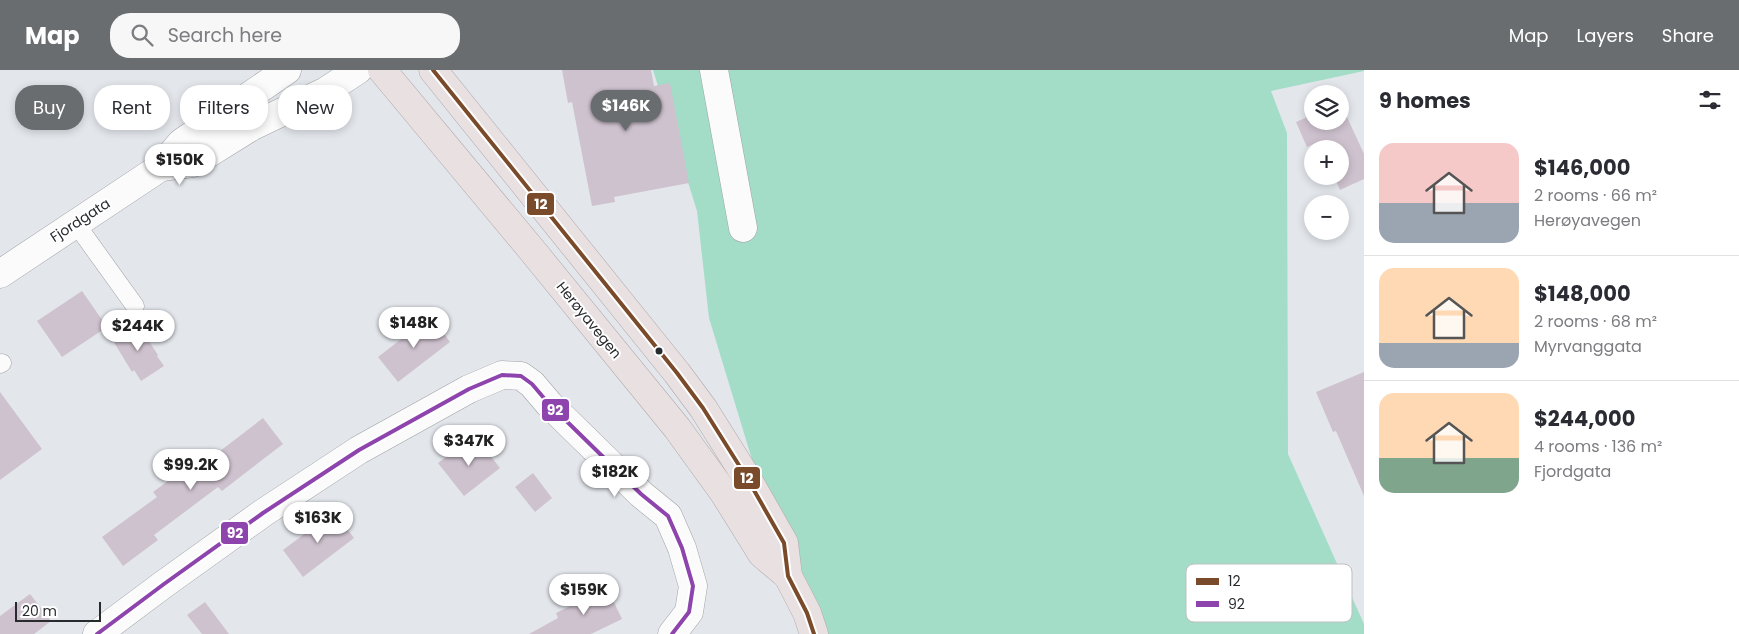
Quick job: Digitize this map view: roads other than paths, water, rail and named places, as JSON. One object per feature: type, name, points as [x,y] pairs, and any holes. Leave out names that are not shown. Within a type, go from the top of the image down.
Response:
[{"type":"highway","name":"Herøyavegen","points":[[382,70],[531,248],[677,428],[724,493],[762,554],[788,576]]},
{"type":"highway","name":"Herøyavegen","points":[[433,70],[677,373],[703,408],[747,478],[784,543],[788,576],[807,613],[814,634]]},
{"type":"street","name":"Fjordgata","points":[[0,274],[161,167],[182,143],[287,70]]},
{"type":"street","name":"Fjordgata","points":[[161,167],[193,163],[251,127],[326,91],[358,70]]},
{"type":"street","points":[[714,70],[743,228]]},
{"type":"street","points":[[97,634],[263,513],[359,450],[469,389],[502,376],[521,376],[532,384],[549,404],[634,487],[668,516],[682,548],[693,586],[689,612],[672,634]]},
{"type":"lane","points":[[76,224],[135,306]]}]
